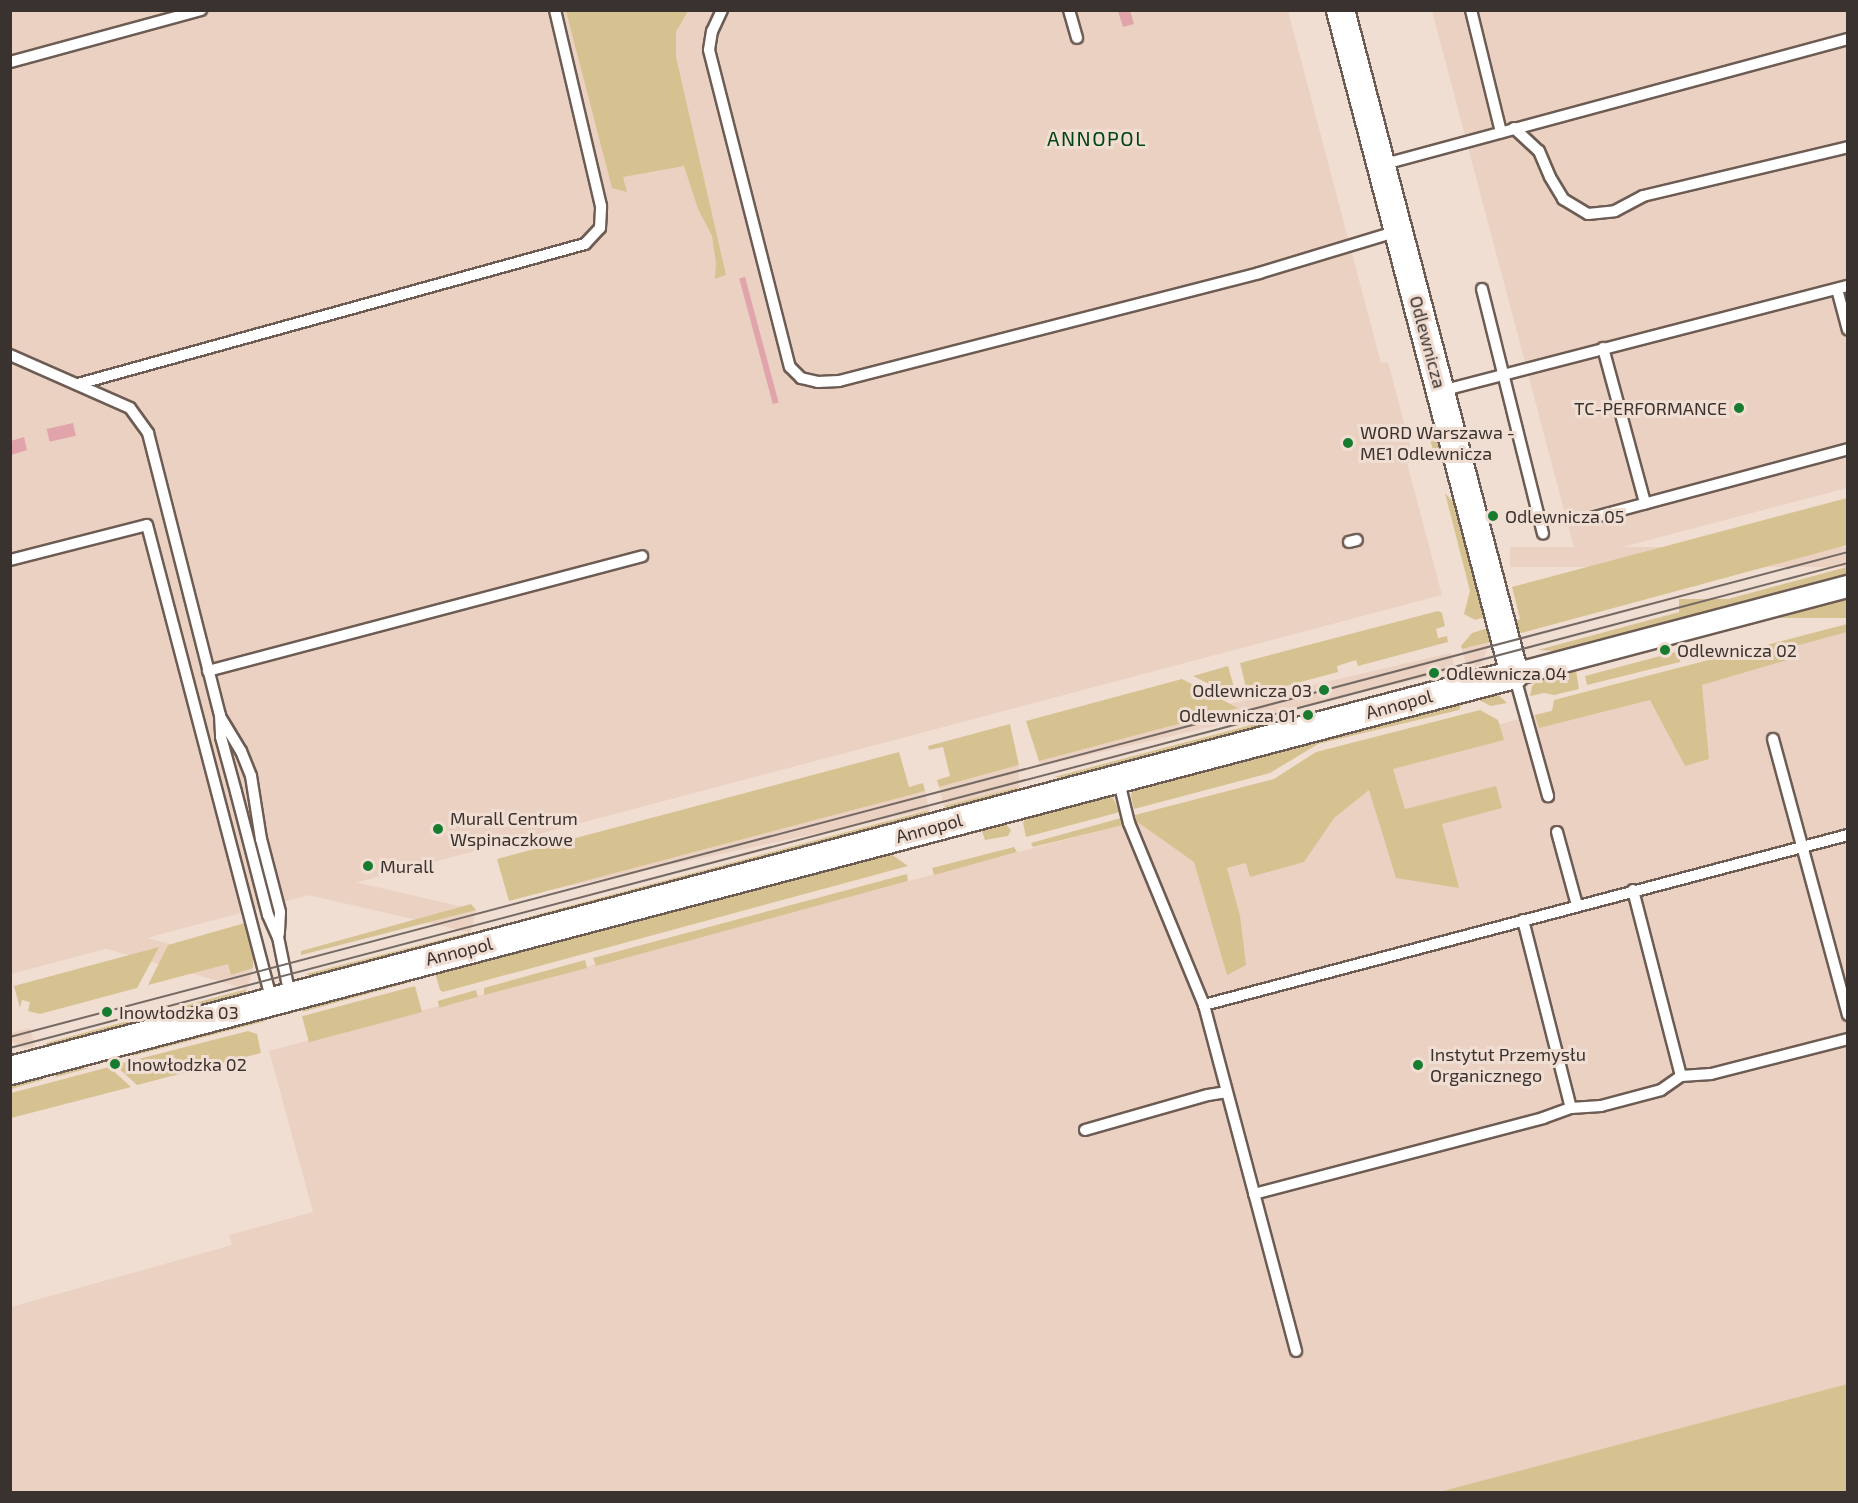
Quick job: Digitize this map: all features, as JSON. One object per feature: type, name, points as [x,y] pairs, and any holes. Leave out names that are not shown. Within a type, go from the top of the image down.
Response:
[{"type":"street","name":"Odlewnicza","points":[[1340,10],[1514,674]]},
{"type":"street","name":"Annopol","points":[[10,1071],[1848,586]]},
{"type":"lane","points":[[10,62],[201,10]]},
{"type":"lane","points":[[78,384],[585,244],[600,228],[602,206],[555,10]]},
{"type":"lane","points":[[722,10],[712,31],[708,50],[790,367],[801,378],[818,382],[839,381],[1259,273],[1398,231]]},
{"type":"lane","points":[[1069,10],[1077,38]]},
{"type":"lane","points":[[1471,10],[1501,132]]},
{"type":"lane","points":[[1381,165],[1848,39]]},
{"type":"lane","points":[[1514,128],[1539,151],[1563,199],[1588,214],[1616,211],[1643,195],[1848,147]]},
{"type":"lane","points":[[1441,391],[1842,287],[1848,330]]},
{"type":"lane","points":[[1482,289],[1543,533]]},
{"type":"lane","points":[[1603,348],[1645,503]]},
{"type":"lane","points":[[10,355],[130,408],[137,413],[148,433],[220,715],[221,736],[268,915],[278,937]]},
{"type":"lane","points":[[1595,517],[1848,449]]},
{"type":"lane","points":[[10,560],[147,525],[281,998]]},
{"type":"lane","points":[[208,671],[642,556]]},
{"type":"lane","points":[[1514,674],[1548,796]]},
{"type":"lane","points":[[220,715],[241,751],[251,776],[261,839],[280,912],[278,937],[281,998]]},
{"type":"lane","points":[[1773,739],[1848,1015]]},
{"type":"lane","points":[[1118,778],[1129,823],[1204,1005],[1296,1351]]},
{"type":"lane","points":[[1557,832],[1577,905]]},
{"type":"lane","points":[[1204,1005],[1848,835]]},
{"type":"lane","points":[[1633,890],[1681,1076]]},
{"type":"lane","points":[[1522,920],[1571,1108]]},
{"type":"lane","points":[[1254,1194],[1543,1118],[1571,1108],[1601,1106],[1661,1090],[1681,1076],[1712,1074],[1848,1039]]},
{"type":"lane","points":[[1085,1130],[1208,1095],[1227,1092]]},
{"type":"shaded area","points":[[646,10],[676,32],[688,10],[1288,11],[1381,363],[1388,362],[1414,461],[1407,463],[1442,595],[11,974],[10,11]]},
{"type":"shaded area","points":[[566,11],[688,11],[676,32],[676,57],[726,275],[715,279],[716,263],[712,236],[698,209],[684,166],[623,177],[627,192],[612,188]]},
{"type":"shaded area","points":[[1118,11],[1130,11],[1134,24],[1123,27]]},
{"type":"shaded area","points":[[1432,11],[1847,11],[1847,488],[1577,559]]},
{"type":"shaded area","points":[[745,277],[779,403],[773,404],[739,279]]},
{"type":"shaded area","points":[[73,423],[76,436],[50,442],[47,429]]},
{"type":"shaded area","points":[[1435,427],[1440,449],[1435,458],[1428,431]]},
{"type":"shaded area","points":[[24,437],[27,450],[11,455],[11,441]]},
{"type":"shaded area","points":[[1445,493],[1455,504],[1485,617],[1475,620],[1464,614],[1470,591]]},
{"type":"shaded area","points":[[1847,498],[1847,545],[1521,633],[1518,628],[1516,621],[1520,619],[1512,587]]},
{"type":"shaded area","points":[[1510,547],[1847,547],[1847,567],[1510,567]]},
{"type":"shaded area","points":[[1847,567],[1847,574],[1556,651],[1538,650]]},
{"type":"shaded area","points":[[1679,599],[1847,599],[1847,618],[1679,618]]},
{"type":"shaded area","points":[[1438,611],[1442,613],[1445,626],[1436,629],[1438,638],[1447,636],[1448,642],[1358,666],[1356,660],[1337,666],[1338,672],[1248,696],[1240,663]]},
{"type":"shaded area","points":[[1847,624],[1847,632],[1792,647],[1794,658],[1702,685],[1709,759],[1685,766],[1650,700],[1539,728],[1535,715],[1552,711],[1554,700]]},
{"type":"shaded area","points":[[1488,628],[1490,642],[1462,649],[1461,646],[1472,633]]},
{"type":"shaded area","points":[[1847,632],[1847,1384],[1439,1492],[11,1492],[11,1307],[232,1245],[229,1235],[313,1212],[269,1051]]},
{"type":"shaded area","points":[[1490,642],[1481,665],[1467,669],[1462,649]]},
{"type":"shaded area","points":[[1679,651],[1680,662],[1587,685],[1585,676]]},
{"type":"shaded area","points":[[1451,653],[1455,671],[1040,766],[1036,749]]},
{"type":"shaded area","points":[[1228,666],[1237,698],[1193,676]]},
{"type":"shaded area","points":[[1576,670],[1579,689],[1554,695],[1544,693],[1530,696],[1532,686],[1541,677]]},
{"type":"shaded area","points":[[1182,679],[1238,708],[1039,761],[1026,721]]},
{"type":"shaded area","points":[[1495,692],[1507,703],[1491,706],[1475,698]]},
{"type":"shaded area","points":[[1463,701],[1459,710],[1318,744],[1270,773],[1134,809],[1131,796],[1133,788],[1141,782]]},
{"type":"shaded area","points":[[1480,710],[1498,720],[1504,740],[1393,769],[1405,809],[1496,786],[1502,808],[1442,824],[1459,888],[1396,878],[1369,790],[1334,818],[1304,862],[1250,877],[1246,863],[1227,868],[1240,916],[1246,965],[1227,975],[1194,862],[1136,821],[1135,815],[1274,779],[1316,752]]},
{"type":"shaded area","points":[[1266,721],[1268,729],[1071,779],[1054,777]]},
{"type":"shaded area","points":[[1010,724],[1019,765],[939,787],[937,780],[950,776],[943,747],[929,750],[928,746]]},
{"type":"shaded area","points":[[899,752],[909,787],[923,783],[925,791],[509,901],[497,859]]},
{"type":"shaded area","points":[[1019,765],[1019,787],[944,806],[939,787]]},
{"type":"shaded area","points":[[1019,787],[1008,796],[947,810],[944,806]]},
{"type":"shaded area","points":[[925,791],[929,810],[508,899],[504,880]]},
{"type":"shaded area","points":[[1105,794],[1113,798],[1120,812],[1026,837],[1023,823],[1029,812]]},
{"type":"shaded area","points":[[929,810],[925,817],[538,919],[528,917]]},
{"type":"shaded area","points":[[1121,818],[1123,825],[1033,847],[1031,843]]},
{"type":"shaded area","points":[[1004,822],[1011,830],[1008,836],[985,840],[981,828]]},
{"type":"shaded area","points":[[1014,847],[1017,852],[934,875],[932,868]]},
{"type":"shaded area","points":[[881,852],[891,854],[908,866],[443,992],[440,990],[435,973],[440,967]]},
{"type":"shaded area","points":[[300,869],[476,910],[471,932],[294,892]]},
{"type":"shaded area","points":[[907,874],[908,881],[596,966],[593,958]]},
{"type":"shaded area","points":[[471,904],[476,910],[301,955],[301,951]]},
{"type":"shaded area","points":[[42,908],[253,968],[247,989],[36,929]]},
{"type":"shaded area","points":[[245,923],[253,956],[253,968],[231,975],[228,964],[148,985],[168,945]]},
{"type":"shaded area","points":[[471,932],[465,937],[313,977],[306,974]]},
{"type":"shaded area","points":[[159,947],[137,988],[40,1014],[28,1011],[30,1002],[22,1000],[20,1008],[14,986]]},
{"type":"shaded area","points":[[585,960],[587,968],[484,995],[484,988]]},
{"type":"shaded area","points":[[408,979],[411,982],[302,1012],[304,1004]]},
{"type":"shaded area","points":[[415,986],[422,1012],[309,1042],[302,1016]]},
{"type":"shaded area","points":[[247,989],[244,995],[48,1049],[46,1043]]},
{"type":"shaded area","points":[[476,990],[478,997],[439,1008],[438,1001]]},
{"type":"shaded area","points":[[257,1017],[266,1021],[132,1056],[154,1043]]},
{"type":"shaded area","points":[[30,1028],[35,1046],[25,1049],[12,1042],[11,1033]]},
{"type":"shaded area","points":[[248,1031],[257,1034],[261,1053],[137,1085],[115,1065]]},
{"type":"shaded area","points":[[63,1067],[89,1068],[56,1077],[53,1070]]},
{"type":"shaded area","points":[[109,1067],[131,1087],[11,1118],[11,1093]]},
{"type":"shaded area","points":[[42,1072],[42,1080],[11,1089],[16,1080]]},
{"type":"shaded area","points":[[1847,1384],[1847,1492],[1439,1492]]},
{"type":"tram line","points":[[10,1037],[1848,552]]},
{"type":"tram line","points":[[10,1048],[1848,563]]},
{"type":"place","name":"TC-PERFORMANCE","points":[[1739,408]]},
{"type":"place","name":"WORD Warszawa - ME1 Odlewnicza","points":[[1348,443]]},
{"type":"place","name":"Odlewnicza 05","points":[[1493,516]]},
{"type":"place","name":"Odlewnicza 02","points":[[1665,650]]},
{"type":"place","name":"Odlewnicza 04","points":[[1434,673]]},
{"type":"place","name":"Odlewnicza 03","points":[[1324,690]]},
{"type":"place","name":"Odlewnicza 01","points":[[1308,715]]},
{"type":"place","name":"Murall Centrum Wspinaczkowe","points":[[438,829]]},
{"type":"place","name":"Murall","points":[[368,866]]},
{"type":"place","name":"Inowłodzka 03","points":[[107,1012]]},
{"type":"place","name":"Inowłodzka 02","points":[[115,1064]]},
{"type":"place","name":"Instytut Przemysłu Organicznego","points":[[1418,1065]]},
{"type":"district","name":"ANNOPOL","points":[[1097,138]]}]
